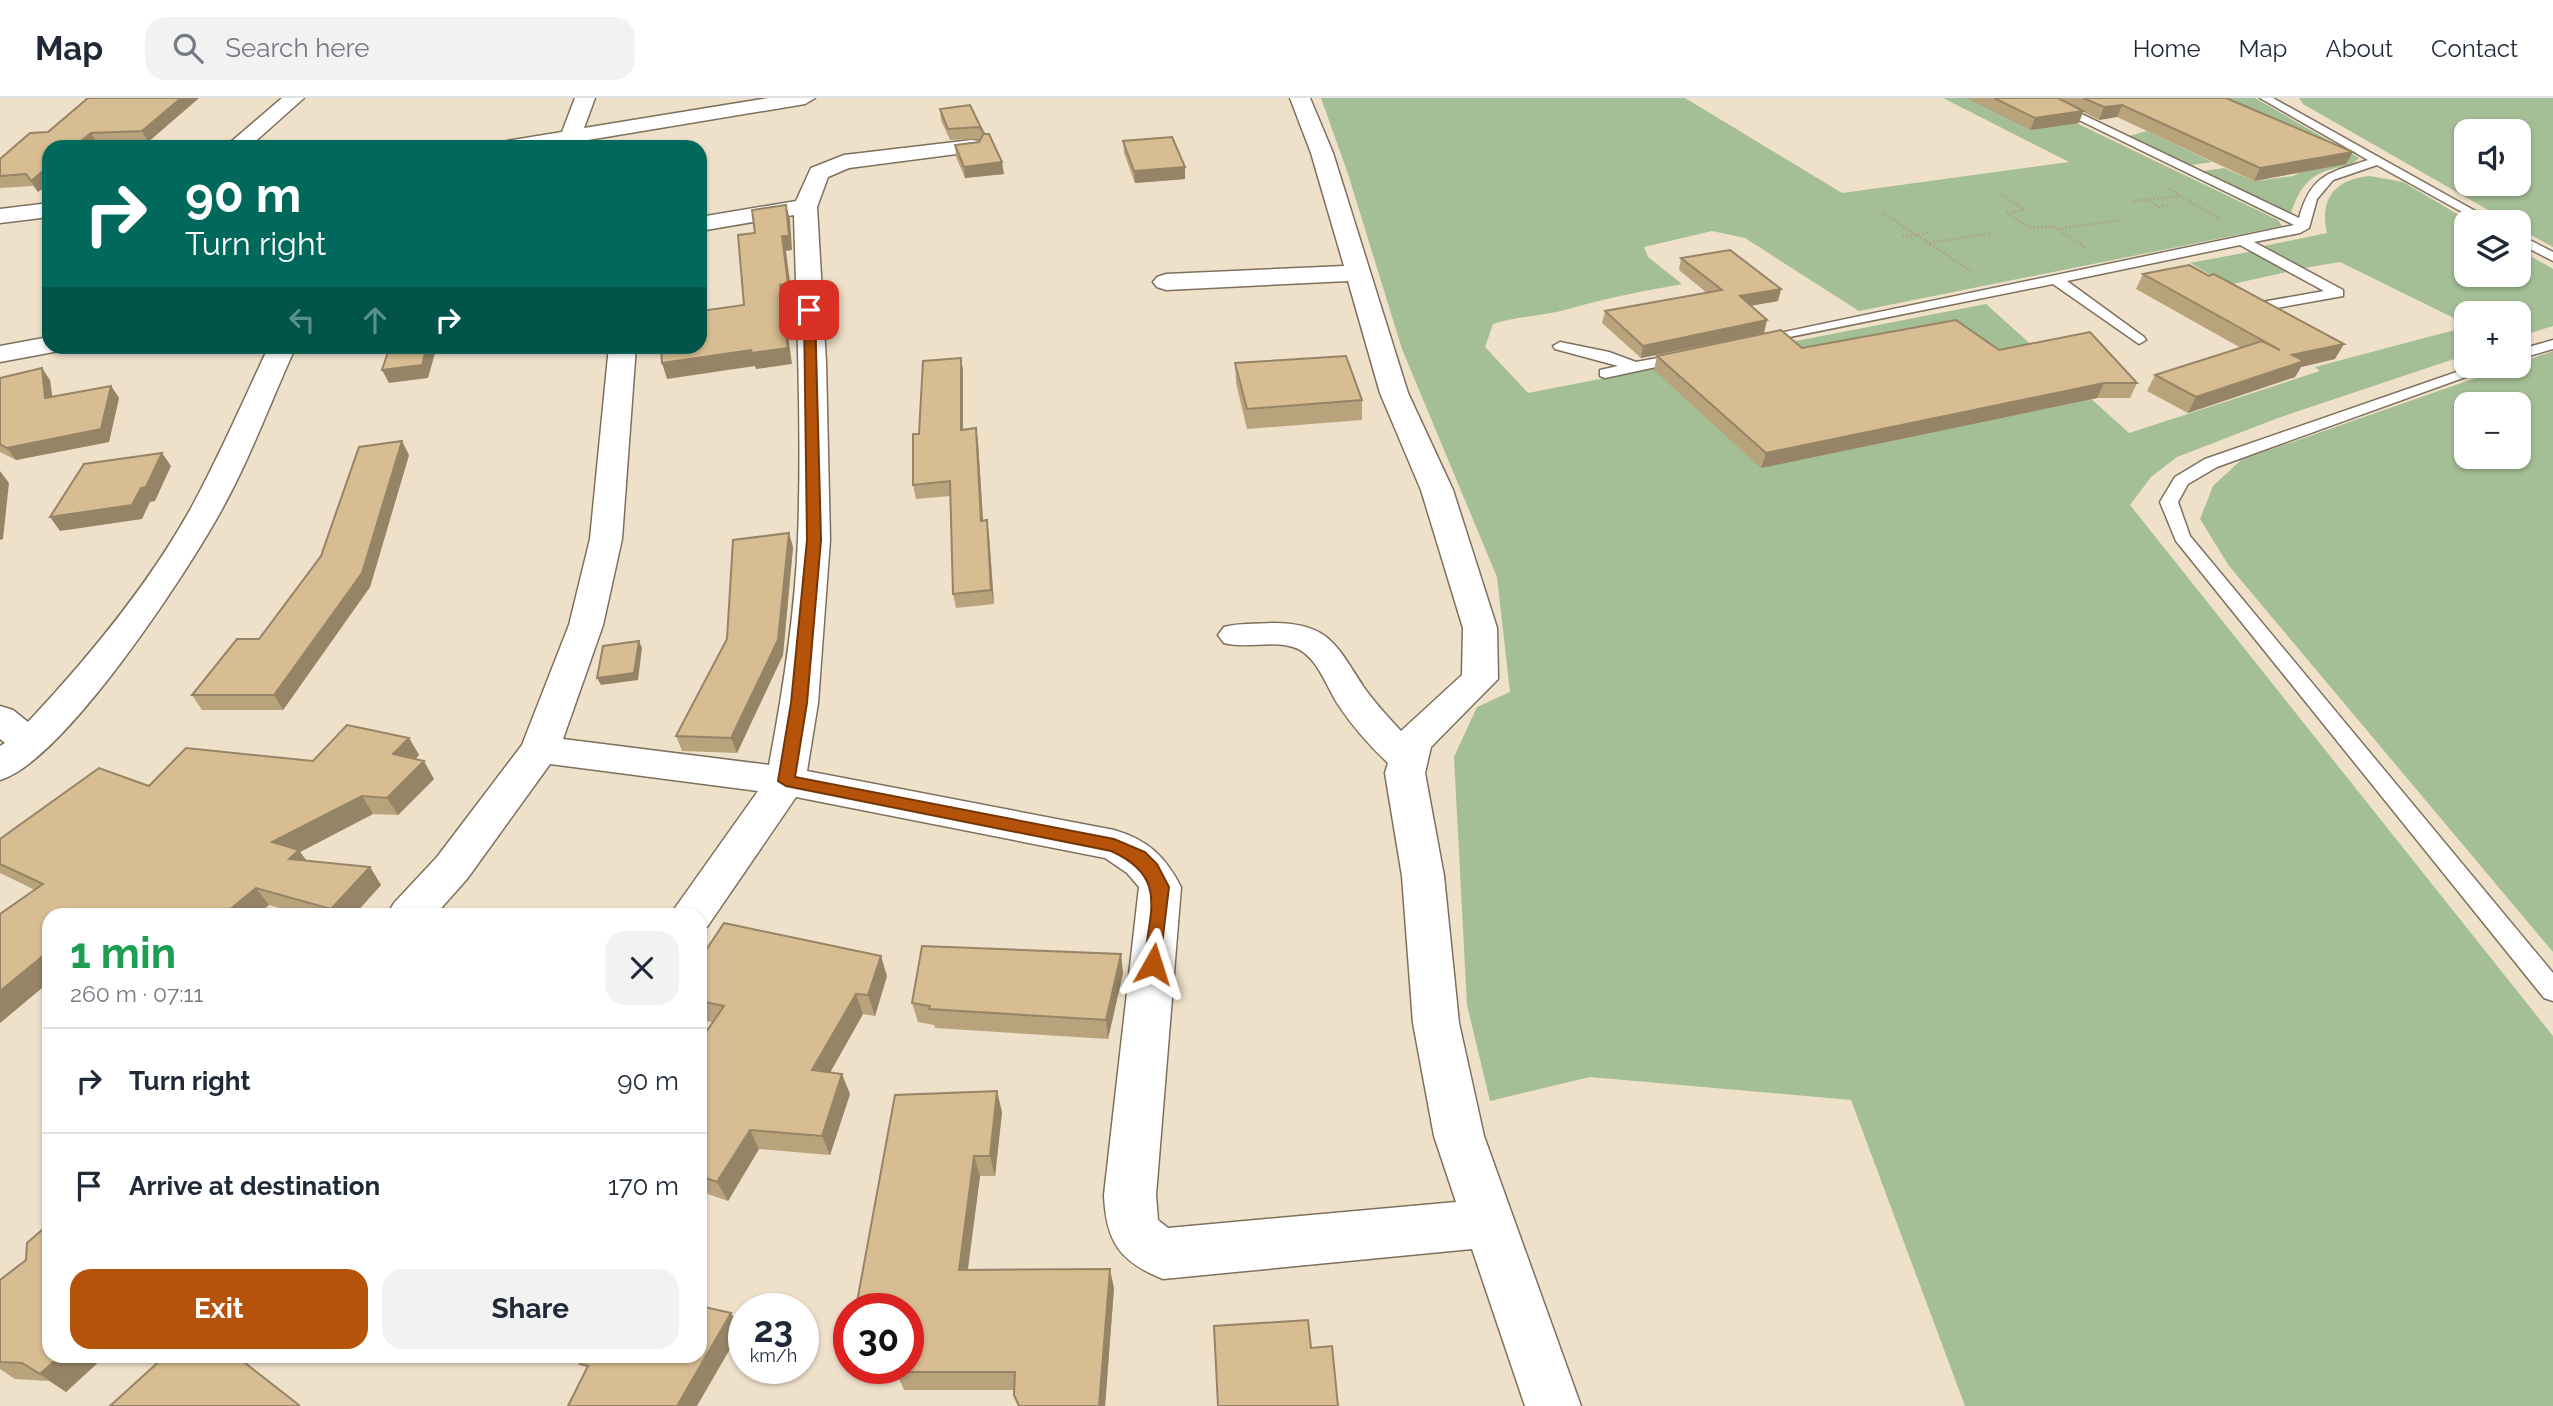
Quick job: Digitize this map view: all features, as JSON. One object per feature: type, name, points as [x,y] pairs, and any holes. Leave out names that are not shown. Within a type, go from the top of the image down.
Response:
[{"type":"street","points":[[244,140],[294,98]]},
{"type":"street","points":[[570,137],[585,98]]},
{"type":"street","points":[[551,140],[805,98]]},
{"type":"street","points":[[1300,98],[1322,153],[1394,393],[1437,491],[1480,628],[1480,679],[1413,742],[1405,773],[1423,876],[1436,1023],[1459,1136],[1553,1406]]},
{"type":"street","points":[[647,140],[650,122]]},
{"type":"street","points":[[697,908],[786,781],[799,703],[814,540],[812,362],[804,207],[814,181],[829,167],[844,162],[972,146]]},
{"type":"street","points":[[707,223],[804,207]]},
{"type":"street","points":[[0,216],[42,211]]},
{"type":"street","points":[[1166,282],[1358,274]]},
{"type":"street","points":[[0,354],[42,346]]},
{"type":"street","points":[[0,766],[30,743],[90,678],[140,611],[205,511],[279,354]]},
{"type":"street","points":[[415,908],[452,868],[540,749],[586,625],[606,539],[622,354]]},
{"type":"street","points":[[1236,635],[1296,636],[1319,646],[1329,655],[1349,692],[1385,740],[1409,760]]},
{"type":"street","points":[[0,719],[30,743]]},
{"type":"street","points":[[540,749],[786,781],[1114,845],[1139,857],[1151,869],[1160,887],[1130,1195],[1131,1220],[1140,1241],[1163,1254],[1488,1223]]},
{"type":"lane","points":[[2039,98],[2304,225]]},
{"type":"lane","points":[[2265,98],[2467,210]]},
{"type":"lane","points":[[2304,225],[2311,198],[2329,177],[2377,161]]},
{"type":"lane","points":[[1743,344],[2248,240],[2304,225]]},
{"type":"lane","points":[[2237,295],[2260,307],[2338,293],[2248,240]]},
{"type":"lane","points":[[2531,245],[2553,257]]},
{"type":"lane","points":[[2167,257],[2190,269]]},
{"type":"lane","points":[[2055,279],[2139,340]]},
{"type":"lane","points":[[2531,351],[2553,344]]},
{"type":"lane","points":[[1560,346],[1604,355],[1635,367]]},
{"type":"lane","points":[[1605,373],[1703,353]]},
{"type":"lane","points":[[2454,378],[2211,463],[2181,481],[2169,502],[2182,537],[2553,991]]},
{"type":"path","points":[[2158,183],[2248,240]]},
{"type":"path","points":[[2001,195],[2025,210],[2007,213],[2031,228],[2051,226],[2117,267]]},
{"type":"path","points":[[2147,200],[2159,207],[2169,205]]},
{"type":"path","points":[[1883,213],[2001,290]]},
{"type":"path","points":[[2056,229],[2120,220]]},
{"type":"path","points":[[1902,237],[1928,233]]},
{"type":"path","points":[[1928,243],[1990,233]]},
{"type":"green space","points":[[1321,98],[1685,98],[1842,193],[2069,162],[1943,98],[2024,98],[2278,220],[2282,226],[1859,311],[1745,238],[1712,231],[1644,247],[1648,257],[1682,284],[1493,324],[1485,347],[1528,393],[1986,304],[2129,433],[2320,371],[2315,367],[2454,330],[2454,359],[2278,418],[2177,457],[2151,477],[2130,505],[2553,1036],[2553,1406],[1965,1406],[1851,1100],[1590,1077],[1490,1101],[1467,1005],[1454,757],[1477,707],[1510,692],[1497,577],[1402,349],[1348,174]]},
{"type":"green space","points":[[2157,98],[2255,98],[2359,158],[2311,179],[2297,197],[2291,213],[2204,171],[2224,168],[2254,181],[2293,176],[2333,156]]},
{"type":"green space","points":[[2299,98],[2553,98],[2553,247],[2531,235],[2531,210],[2488,210],[2464,196],[2531,196],[2531,119],[2454,119],[2454,190],[2303,104]]},
{"type":"green space","points":[[2147,131],[2212,162],[2191,165],[2129,136]]},
{"type":"green space","points":[[2370,176],[2403,182],[2454,212],[2454,287],[2531,287],[2531,256],[2553,269],[2553,326],[2531,333],[2531,301],[2454,301],[2454,318],[2340,262],[2304,268],[2264,246],[2327,233],[2325,221],[2328,200],[2339,186]]},
{"type":"green space","points":[[2254,251],[2291,271],[2228,285],[2190,263]]},
{"type":"green space","points":[[2553,351],[2553,952],[2229,566],[2200,519],[2213,486],[2241,460],[2476,378],[2531,378],[2531,359]]},
{"type":"building","points":[[88,98],[181,98],[142,131],[91,133],[82,140],[42,140],[42,172],[31,181],[26,174],[0,176],[0,159],[30,133],[48,132]]},
{"type":"building","points":[[1994,98],[2058,98],[2083,111],[2035,118]]},
{"type":"building","points":[[2083,98],[2226,98],[2353,152],[2260,168],[2122,105],[2104,107]]},
{"type":"building","points":[[970,105],[983,132],[979,127],[948,129],[940,109]]},
{"type":"building","points":[[984,133],[989,134],[1002,162],[964,167],[955,145],[979,142]]},
{"type":"building","points":[[1172,137],[1185,167],[1134,171],[1123,141]]},
{"type":"building","points":[[786,205],[789,236],[782,236],[788,283],[780,285],[788,348],[752,353],[751,350],[662,363],[661,354],[707,354],[707,310],[744,305],[738,235],[755,233],[752,210]]},
{"type":"building","points":[[1730,250],[1781,289],[1740,296],[1767,320],[1643,346],[1605,311],[1722,290],[1681,258]]},
{"type":"building","points":[[2189,265],[2209,276],[2214,274],[2344,344],[2292,355],[2304,361],[2196,397],[2155,375],[2262,341],[2280,350],[2143,274]]},
{"type":"building","points":[[1956,320],[1999,350],[2090,332],[2137,383],[2104,383],[1766,453],[1657,356],[1781,330],[1802,348]]},
{"type":"building","points":[[387,354],[425,354],[422,365],[382,370]]},
{"type":"building","points":[[1346,356],[1362,400],[1247,409],[1235,363]]},
{"type":"building","points":[[961,358],[961,430],[976,428],[981,521],[987,520],[991,590],[953,594],[950,481],[913,485],[913,434],[919,434],[923,361]]},
{"type":"building","points":[[42,368],[45,398],[111,386],[101,429],[7,448],[0,444],[0,378]]},
{"type":"building","points":[[402,441],[362,573],[274,695],[192,695],[237,639],[259,639],[321,556],[359,447]]},
{"type":"building","points":[[162,453],[146,487],[141,488],[132,505],[50,517],[84,464]]},
{"type":"building","points":[[789,533],[778,640],[731,738],[676,736],[727,639],[733,540]]},
{"type":"building","points":[[639,641],[634,673],[597,678],[603,646]]},
{"type":"building","points":[[347,725],[409,738],[393,754],[424,761],[387,798],[362,796],[272,842],[299,850],[289,859],[370,867],[332,908],[256,888],[232,908],[42,908],[42,957],[0,991],[0,914],[43,884],[0,864],[0,839],[99,768],[149,786],[186,748],[313,761]]},
{"type":"building","points":[[724,923],[881,956],[868,995],[856,994],[812,1070],[842,1074],[822,1136],[750,1130],[717,1182],[707,1178],[707,1031],[724,1006],[707,1002],[707,948]]},
{"type":"building","points":[[922,946],[1121,954],[1106,1020],[929,1009],[930,1006],[912,1003]]},
{"type":"building","points":[[997,1091],[990,1156],[974,1156],[959,1270],[1110,1269],[1099,1406],[1019,1406],[1014,1395],[1015,1372],[924,1372],[924,1293],[859,1293],[895,1095]]},
{"type":"building","points":[[42,1230],[42,1363],[52,1363],[40,1374],[22,1363],[0,1362],[0,1280],[26,1260],[27,1243]]},
{"type":"building","points":[[707,1308],[728,1312],[728,1318],[707,1354]]},
{"type":"building","points":[[1308,1320],[1311,1348],[1332,1346],[1338,1406],[1218,1406],[1214,1326]]},
{"type":"building","points":[[157,1363],[245,1363],[299,1405],[298,1406],[110,1406]]},
{"type":"building","points":[[702,1363],[677,1406],[568,1406],[588,1366],[580,1364]]},
{"type":"route","points":[[809,310],[814,540],[799,703],[786,781],[1114,845],[1139,857],[1151,869],[1160,887],[1153,964]]}]
